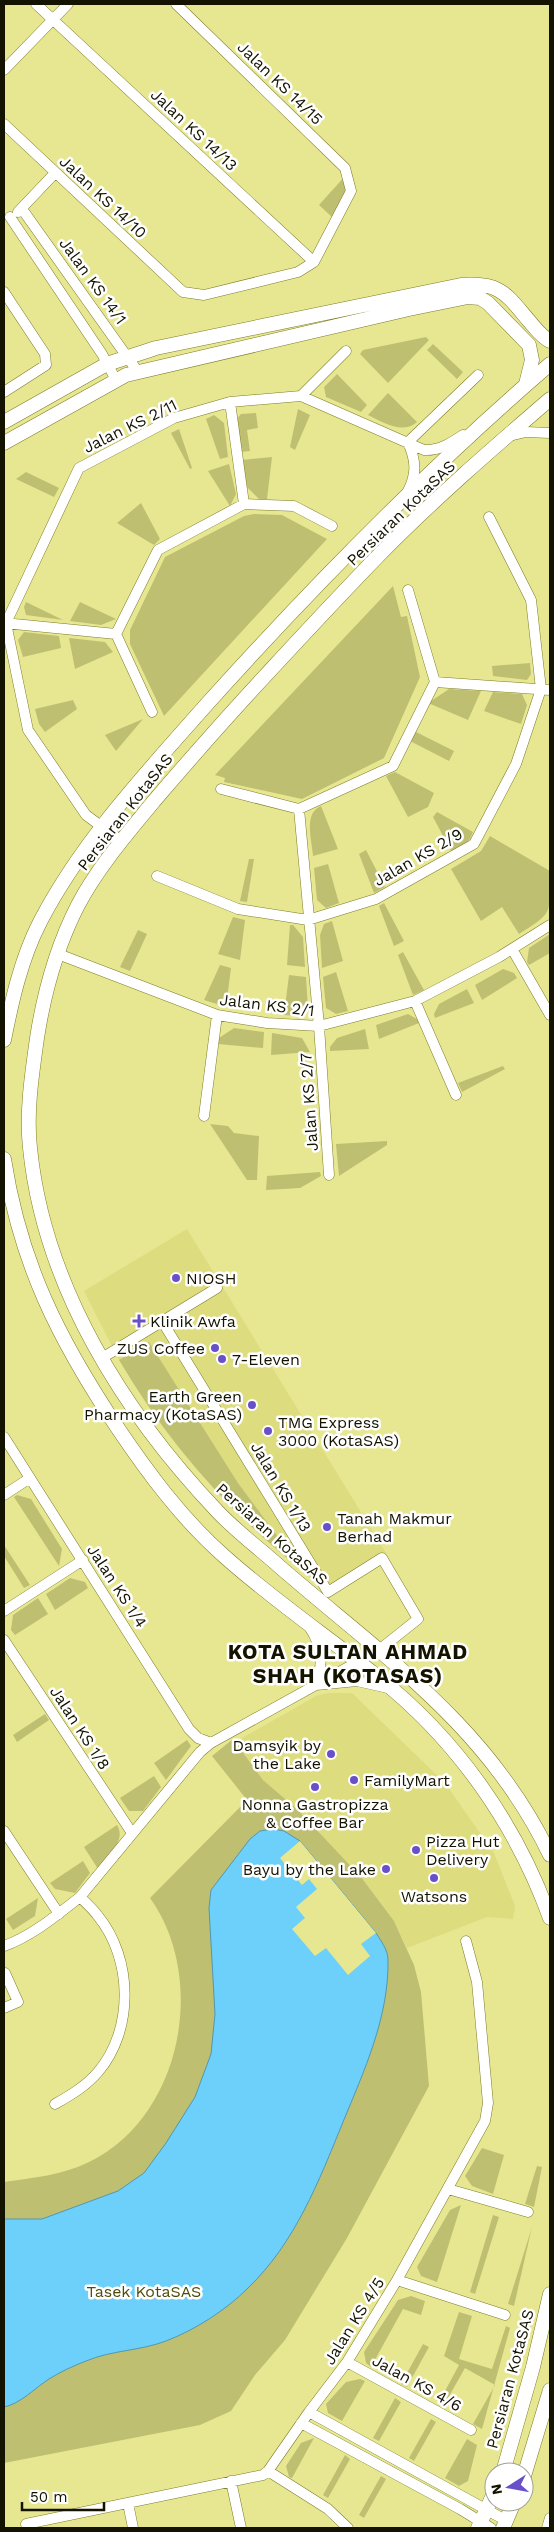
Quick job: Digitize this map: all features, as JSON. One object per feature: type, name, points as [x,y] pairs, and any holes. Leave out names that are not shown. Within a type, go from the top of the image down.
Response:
[{"type":"main road","points":[[4,422],[107,364],[128,356],[156,348],[472,284],[492,286],[500,291],[550,341]]},
{"type":"main road","points":[[4,443],[116,380],[138,372],[409,308],[474,296],[488,302],[529,345],[532,360],[526,384]]},
{"type":"main road","name":"Persiaran KotaSAS","points":[[4,1040],[11,1004],[23,962],[40,924],[64,882],[102,827],[182,732],[311,589],[481,424],[550,364]]},
{"type":"main road","name":"Persiaran KotaSAS","points":[[550,399],[382,552],[214,731],[121,841],[78,904],[58,954],[40,1017],[29,1114],[29,1144],[38,1200],[47,1233],[78,1313],[121,1392],[144,1425],[220,1514],[312,1595],[380,1650],[438,1702],[481,1747],[526,1809],[550,1855]]},
{"type":"main road","points":[[4,1159],[7,1194],[27,1255],[58,1329],[80,1372],[126,1441],[177,1507],[216,1548],[392,1689],[448,1742],[492,1801],[530,1868],[550,1918]]},
{"type":"main road","name":"Persiaran KotaSAS","points":[[506,2462],[518,2425],[550,2294]]},
{"type":"main road","points":[[528,2462],[550,2390]]},
{"type":"main road","points":[[505,2525],[510,2512]]},
{"type":"street","name":"Jalan KS 14/13","points":[[36,4],[314,262]]},
{"type":"street","points":[[4,70],[68,4]]},
{"type":"street","name":"Jalan KS 14/15","points":[[176,4],[345,168],[351,191],[314,262]]},
{"type":"street","name":"Jalan KS 14/10","points":[[4,124],[183,292],[204,295],[298,272],[314,262]]},
{"type":"street","points":[[7,219],[22,209],[55,173]]},
{"type":"street","name":"Jalan KS 14/1","points":[[22,209],[138,372]]},
{"type":"street","name":"Jalan KS 14/1","points":[[7,219],[107,364],[116,380]]},
{"type":"street","points":[[4,292],[45,354],[46,365],[4,392]]},
{"type":"street","points":[[302,396],[346,351]]},
{"type":"street","points":[[405,497],[416,470],[415,458],[408,442],[478,375]]},
{"type":"street","name":"Jalan KS 2/11","points":[[5,623],[78,468],[174,418],[230,402],[302,396],[424,450],[432,451],[446,446],[481,424]]},
{"type":"street","points":[[230,402],[244,504]]},
{"type":"street","points":[[509,436],[526,432],[550,433]]},
{"type":"street","points":[[116,634],[158,550],[244,504],[294,506],[332,526]]},
{"type":"street","name":"Jalan KS 2/9","points":[[157,876],[238,909],[308,920],[376,899],[474,844],[516,764],[546,689],[531,600],[489,517]]},
{"type":"street","points":[[221,789],[299,808],[392,766],[435,682],[408,590]]},
{"type":"street","points":[[116,634],[5,623],[28,730],[86,815],[121,841]]},
{"type":"street","points":[[116,634],[152,712]]},
{"type":"street","points":[[435,682],[546,689]]},
{"type":"street","name":"Jalan KS 2/7","points":[[299,808],[319,1026],[329,1175]]},
{"type":"street","name":"Jalan KS 2/1","points":[[58,954],[217,1016],[267,1023],[319,1026],[415,1001],[512,949],[550,925]]},
{"type":"street","points":[[512,949],[550,1015]]},
{"type":"street","points":[[415,1001],[456,1095]]},
{"type":"street","points":[[204,1116],[217,1016]]},
{"type":"street","points":[[102,1358],[216,1288]]},
{"type":"street","name":"Jalan KS 1/13","points":[[162,1321],[328,1592],[382,1558],[418,1619],[380,1650]]},
{"type":"street","name":"Jalan KS 1/4","points":[[4,1437],[189,1729],[198,1738],[211,1743]]},
{"type":"street","points":[[4,1495],[30,1478]]},
{"type":"street","points":[[4,1611],[83,1560]]},
{"type":"street","points":[[301,1618],[310,1627],[321,1648],[321,1670],[316,1685]]},
{"type":"street","name":"Jalan KS 1/8","points":[[4,1640],[132,1833]]},
{"type":"street","points":[[4,1946],[14,1942],[58,1914],[80,1897],[200,1752],[211,1743],[380,1650]]},
{"type":"street","points":[[316,1685],[357,1681],[392,1689]]},
{"type":"street","points":[[4,1830],[58,1914]]},
{"type":"street","points":[[55,2104],[84,2086],[103,2066],[119,2036],[124,2008],[124,1978],[113,1944],[98,1916],[80,1897]]},
{"type":"street","name":"Jalan KS 4/5","points":[[268,2472],[301,2423],[347,2362],[397,2280],[488,2113],[477,1982],[466,1941]]},
{"type":"street","points":[[4,2008],[18,2002],[5,1973]]},
{"type":"street","points":[[448,2189],[528,2212]]},
{"type":"street","points":[[397,2280],[504,2315]]},
{"type":"street","name":"Jalan KS 4/6","points":[[347,2362],[472,2430]]},
{"type":"street","points":[[309,2412],[484,2522]]},
{"type":"street","points":[[301,2423],[484,2522],[505,2525]]},
{"type":"street","points":[[26,2526],[263,2475],[268,2472],[328,2509],[348,2528]]},
{"type":"street","points":[[231,2481],[241,2528]]},
{"type":"street","points":[[128,2503],[134,2528]]},
{"type":"street","points":[[546,2528],[550,2518]]},
{"type":"shaded area","points":[[187,1229],[388,1556],[328,1592],[321,1589],[304,1572],[238,1483],[149,1342],[119,1360],[84,1291]]},
{"type":"shaded area","points":[[328,1693],[352,1693],[445,1783],[494,1853],[515,1906],[513,1919],[487,1917],[407,1948],[394,1921],[361,1877],[298,1810],[263,1780],[235,1742],[316,1696]]},
{"type":"green space","points":[[346,175],[348,190],[333,218],[319,205]]},
{"type":"green space","points":[[426,337],[429,340],[388,383],[360,354],[363,350]]},
{"type":"green space","points":[[433,344],[463,372],[457,379],[427,350]]},
{"type":"green space","points":[[337,374],[367,405],[361,412],[326,397],[324,387]]},
{"type":"green space","points":[[388,393],[417,422],[405,427],[392,426],[368,415]]},
{"type":"green space","points":[[298,409],[310,415],[295,450],[290,447]]},
{"type":"green space","points":[[256,413],[258,428],[247,430],[250,451],[241,452],[236,420],[241,414]]},
{"type":"green space","points":[[214,415],[224,423],[228,457],[220,459],[206,419]]},
{"type":"green space","points":[[179,429],[192,468],[190,469],[171,433]]},
{"type":"green space","points":[[272,457],[267,499],[259,499],[247,487],[242,460]]},
{"type":"green space","points":[[229,464],[236,494],[230,506],[208,471]]},
{"type":"green space","points":[[26,472],[59,488],[54,497],[16,479]]},
{"type":"green space","points":[[141,503],[160,539],[154,545],[117,523]]},
{"type":"green space","points":[[254,514],[282,515],[327,539],[164,716],[130,644],[130,630],[165,557],[244,516]]},
{"type":"green space","points":[[393,586],[401,617],[407,616],[420,677],[384,758],[302,799],[224,782],[225,778],[215,775]]},
{"type":"green space","points":[[26,602],[63,620],[26,615],[24,607]]},
{"type":"green space","points":[[80,602],[116,619],[101,625],[70,621]]},
{"type":"green space","points":[[24,632],[59,636],[61,648],[23,657],[18,640]]},
{"type":"green space","points":[[69,638],[105,642],[113,652],[75,669]]},
{"type":"green space","points":[[530,663],[531,674],[527,680],[493,676],[492,666]]},
{"type":"green space","points":[[449,689],[481,691],[468,720],[428,703]]},
{"type":"green space","points":[[493,692],[522,694],[527,705],[521,724],[484,711]]},
{"type":"green space","points":[[73,700],[77,709],[45,732],[39,724],[35,709]]},
{"type":"green space","points":[[143,719],[116,751],[105,735]]},
{"type":"green space","points":[[414,731],[454,751],[449,761],[410,741]]},
{"type":"green space","points":[[395,772],[434,793],[428,807],[408,817],[386,776]]},
{"type":"green space","points":[[321,806],[338,849],[313,856],[310,821],[315,810]]},
{"type":"green space","points":[[437,812],[473,832],[469,841],[451,851],[433,817]]},
{"type":"green space","points":[[490,836],[550,871],[548,910],[539,921],[519,934],[502,907],[481,921],[451,869],[481,851]]},
{"type":"green space","points":[[366,850],[385,887],[374,893],[359,854]]},
{"type":"green space","points":[[249,859],[254,859],[247,902],[240,901]]},
{"type":"green space","points":[[328,864],[339,903],[326,908],[317,900],[314,868]]},
{"type":"green space","points":[[384,903],[404,941],[394,946],[379,906]]},
{"type":"green space","points":[[233,917],[245,920],[240,960],[218,954]]},
{"type":"green space","points":[[332,921],[343,961],[322,968],[320,935],[324,924]]},
{"type":"green space","points":[[290,925],[293,925],[303,937],[305,967],[287,965]]},
{"type":"green space","points":[[138,930],[147,934],[130,971],[120,967]]},
{"type":"green space","points":[[550,934],[550,953],[529,965],[527,962],[529,948]]},
{"type":"green space","points":[[403,952],[424,990],[413,995],[398,955]]},
{"type":"green space","points":[[220,965],[231,968],[226,1007],[204,1000]]},
{"type":"green space","points":[[503,969],[514,973],[517,978],[482,1000],[475,985]]},
{"type":"green space","points":[[336,972],[348,1011],[336,1014],[326,1008],[323,977]]},
{"type":"green space","points":[[289,975],[306,977],[308,1009],[298,1016],[284,1015]]},
{"type":"green space","points":[[467,989],[474,1003],[435,1018],[434,1014],[439,1004]]},
{"type":"green space","points":[[408,1014],[417,1019],[419,1023],[379,1039],[376,1025]]},
{"type":"green space","points":[[234,1028],[264,1032],[263,1048],[218,1044],[219,1038]]},
{"type":"green space","points":[[365,1029],[369,1049],[330,1051],[330,1047],[337,1038]]},
{"type":"green space","points":[[272,1033],[302,1038],[310,1052],[271,1055]]},
{"type":"green space","points":[[503,1066],[505,1069],[462,1092],[458,1083]]},
{"type":"green space","points":[[210,1124],[228,1126],[234,1133],[259,1136],[257,1180],[247,1180]]},
{"type":"green space","points":[[387,1141],[387,1145],[339,1176],[336,1144]]},
{"type":"green space","points":[[320,1172],[321,1176],[300,1188],[266,1190],[267,1176]]},
{"type":"green space","points":[[149,1342],[238,1483],[304,1572],[250,1526],[225,1501],[179,1448],[138,1391],[119,1360]]},
{"type":"green space","points":[[17,1495],[31,1499],[62,1549],[59,1566],[14,1497]]},
{"type":"green space","points":[[4,1545],[30,1585],[24,1588],[4,1556]]},
{"type":"green space","points":[[70,1578],[85,1582],[88,1588],[55,1610],[46,1594]]},
{"type":"green space","points":[[38,1598],[48,1614],[15,1635],[11,1630],[13,1615]]},
{"type":"green space","points":[[45,1714],[49,1720],[17,1742],[13,1735]]},
{"type":"green space","name":"Tasek KotaSAS","points":[[233,1739],[263,1780],[298,1810],[361,1877],[394,1921],[414,1965],[421,1992],[429,2086],[347,2238],[285,2340],[255,2375],[231,2411],[200,2425],[4,2463],[4,2182],[58,2173],[89,2162],[121,2141],[146,2113],[164,2080],[176,2044],[181,2005],[178,1967],[168,1931],[150,1898],[247,1800],[212,1756]]},
{"type":"green space","points":[[187,1740],[191,1746],[166,1780],[154,1763]]},
{"type":"green space","points":[[154,1776],[161,1787],[143,1811],[129,1811],[120,1798]]},
{"type":"green space","points":[[117,1825],[120,1837],[118,1843],[98,1869],[84,1847]]},
{"type":"green space","points":[[83,1861],[90,1873],[75,1893],[55,1889],[50,1883]]},
{"type":"green space","points":[[38,1898],[35,1916],[13,1930],[6,1919]]},
{"type":"green space","points":[[482,2148],[504,2155],[493,2194],[472,2186],[465,2176]]},
{"type":"green space","points":[[537,2166],[542,2167],[534,2207],[525,2204]]},
{"type":"green space","points":[[461,2205],[437,2282],[421,2276],[417,2267],[450,2210]]},
{"type":"green space","points":[[493,2215],[499,2217],[475,2294],[470,2292]]},
{"type":"green space","points":[[532,2227],[514,2306],[508,2304]]},
{"type":"green space","points":[[411,2296],[425,2301],[421,2315],[403,2309],[371,2367],[366,2363],[364,2352],[398,2300]]},
{"type":"green space","points":[[459,2312],[472,2316],[459,2359],[492,2369],[506,2326],[510,2328],[494,2385],[465,2368],[443,2407],[438,2404],[459,2365],[444,2356]]},
{"type":"green space","points":[[423,2344],[429,2347],[407,2387],[401,2384]]},
{"type":"green space","points":[[360,2379],[365,2381],[342,2421],[328,2413],[326,2404],[346,2382]]},
{"type":"green space","points":[[493,2388],[482,2429],[473,2424]]},
{"type":"green space","points":[[395,2398],[401,2402],[379,2441],[373,2438]]},
{"type":"green space","points":[[431,2419],[436,2422],[414,2461],[409,2458]]},
{"type":"green space","points":[[314,2438],[292,2478],[289,2477],[286,2466],[301,2443]]},
{"type":"green space","points":[[467,2439],[477,2445],[468,2481],[459,2486],[445,2478]]},
{"type":"green space","points":[[345,2455],[350,2459],[328,2498],[323,2495]]},
{"type":"green space","points":[[381,2476],[386,2479],[364,2518],[359,2515]]},
{"type":"water","points":[[273,1829],[284,1831],[300,1841],[376,1933],[388,1956],[384,2002],[374,2043],[315,2189],[292,2231],[265,2270],[248,2288],[220,2312],[188,2331],[166,2341],[96,2357],[71,2367],[49,2379],[16,2403],[4,2407],[4,2219],[42,2219],[118,2191],[144,2173],[166,2143],[195,2097],[211,2054],[215,2014],[209,1908],[211,1890],[250,1839],[260,1831]]},
{"type":"pier","points":[[300,1841],[376,1933],[361,1944],[370,1956],[348,1975],[326,1948],[315,1956],[292,1929],[305,1918],[296,1907],[317,1889],[309,1879],[302,1885],[280,1858]]},
{"type":"place","name":"NIOSH","points":[[176,1278]]},
{"type":"place","name":"Klinik Awfa","points":[[139,1321]]},
{"type":"place","name":"ZUS Coffee","points":[[215,1348]]},
{"type":"place","name":"7-Eleven","points":[[222,1359]]},
{"type":"place","name":"Earth Green Pharmacy (KotaSAS)","points":[[252,1405]]},
{"type":"place","name":"TMG Express 3000 (KotaSAS)","points":[[268,1431]]},
{"type":"place","name":"Tanah Makmur Berhad","points":[[327,1527]]},
{"type":"place","name":"Damsyik by the Lake","points":[[331,1754]]},
{"type":"place","name":"FamilyMart","points":[[354,1780]]},
{"type":"place","name":"Nonna Gastropizza & Coffee Bar","points":[[315,1787]]},
{"type":"place","name":"Pizza Hut Delivery","points":[[416,1850]]},
{"type":"place","name":"Bayu by the Lake","points":[[386,1869]]},
{"type":"place","name":"Watsons","points":[[434,1878]]},
{"type":"district","name":"KOTA SULTAN AHMAD SHAH (KOTASAS)","points":[[348,1663]]}]
